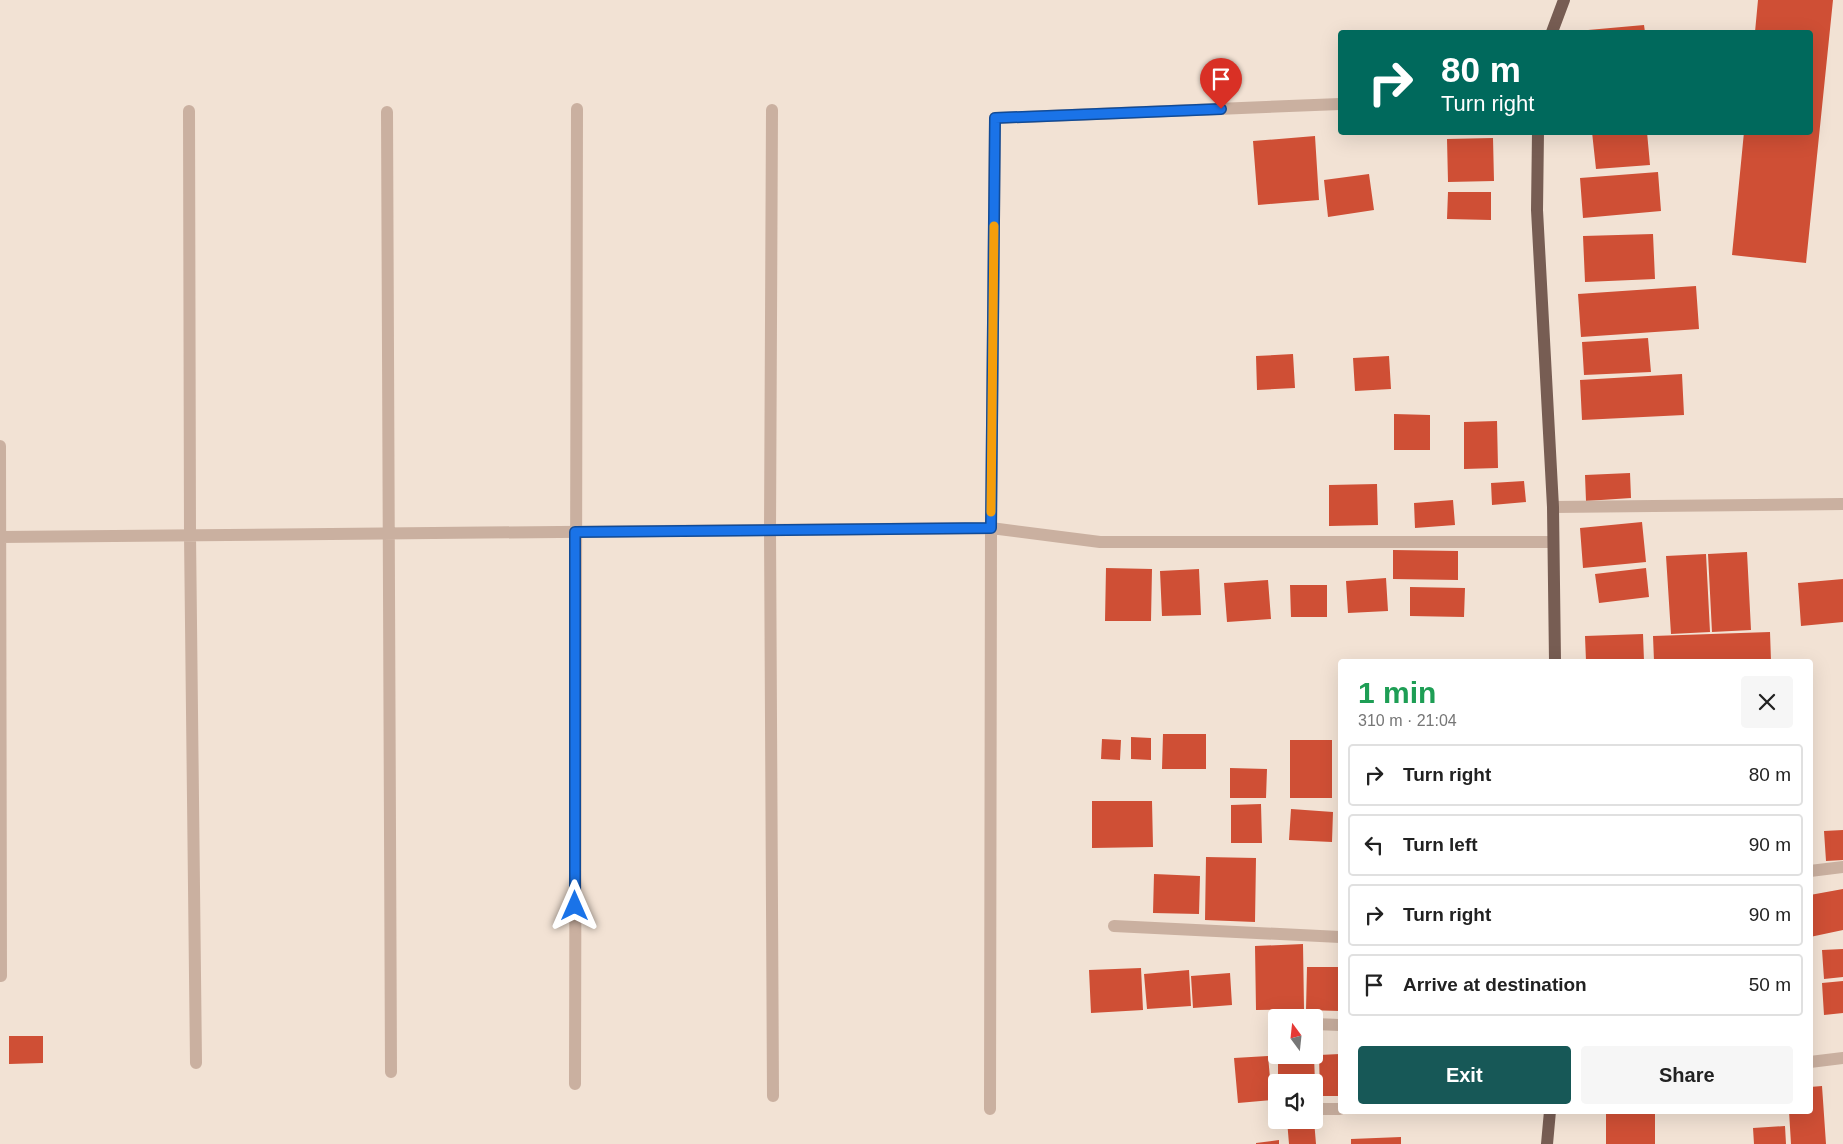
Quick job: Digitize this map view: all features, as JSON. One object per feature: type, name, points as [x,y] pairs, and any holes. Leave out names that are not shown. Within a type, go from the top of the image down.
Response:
[{"type":"main road","points":[[1553,30],[1564,0]]},
{"type":"main road","points":[[1538,135],[1537,210],[1553,507],[1555,659]]},
{"type":"main road","points":[[1547,1144],[1550,1114]]},
{"type":"street","points":[[990,1109],[991,528],[995,118],[1338,104]]},
{"type":"street","points":[[575,1084],[577,109]]},
{"type":"street","points":[[772,110],[770,530],[773,1096]]},
{"type":"street","points":[[189,111],[190,535],[196,1063]]},
{"type":"street","points":[[387,112],[391,1072]]},
{"type":"street","points":[[0,446],[1,976]]},
{"type":"street","points":[[1553,507],[1843,504]]},
{"type":"street","points":[[0,537],[991,528],[1100,542],[1553,542]]},
{"type":"street","points":[[1813,871],[1843,867]]},
{"type":"street","points":[[1114,926],[1338,937]]},
{"type":"street","points":[[1323,1024],[1338,1025]]},
{"type":"street","points":[[1813,1062],[1843,1058]]},
{"type":"street","points":[[1323,1109],[1338,1109]]},
{"type":"building","points":[[1758,0],[1833,0],[1806,263],[1732,255],[1744,135],[1813,135],[1813,30],[1755,30]]},
{"type":"building","points":[[1644,25],[1645,30],[1588,30]]},
{"type":"building","points":[[1592,135],[1647,135],[1650,165],[1596,169]]},
{"type":"building","points":[[1315,136],[1319,200],[1258,205],[1253,141]]},
{"type":"building","points":[[1493,138],[1494,181],[1448,182],[1447,139]]},
{"type":"building","points":[[1658,172],[1661,211],[1583,218],[1580,178]]},
{"type":"building","points":[[1369,174],[1374,210],[1328,217],[1324,180]]},
{"type":"building","points":[[1448,192],[1491,192],[1491,220],[1447,219]]},
{"type":"building","points":[[1653,234],[1655,279],[1585,282],[1583,236]]},
{"type":"building","points":[[1696,286],[1699,329],[1581,337],[1578,294]]},
{"type":"building","points":[[1648,338],[1651,372],[1584,375],[1582,342]]},
{"type":"building","points":[[1293,354],[1295,388],[1257,390],[1256,356]]},
{"type":"building","points":[[1389,356],[1391,389],[1355,391],[1353,358]]},
{"type":"building","points":[[1682,374],[1684,415],[1582,420],[1580,380]]},
{"type":"building","points":[[1394,414],[1430,415],[1430,450],[1394,450]]},
{"type":"building","points":[[1497,421],[1498,468],[1464,469],[1464,422]]},
{"type":"building","points":[[1630,473],[1631,498],[1586,501],[1585,475]]},
{"type":"building","points":[[1524,481],[1526,502],[1492,505],[1491,483]]},
{"type":"building","points":[[1377,484],[1378,525],[1329,526],[1329,485]]},
{"type":"building","points":[[1453,500],[1455,525],[1415,528],[1414,503]]},
{"type":"building","points":[[1642,522],[1646,562],[1583,568],[1580,528]]},
{"type":"building","points":[[1393,550],[1458,551],[1458,580],[1393,579]]},
{"type":"building","points":[[1747,552],[1751,630],[1712,632],[1708,554]]},
{"type":"building","points":[[1706,554],[1710,632],[1671,634],[1666,556]]},
{"type":"building","points":[[1106,568],[1152,569],[1151,621],[1105,621]]},
{"type":"building","points":[[1646,568],[1649,597],[1599,603],[1595,574]]},
{"type":"building","points":[[1199,569],[1201,615],[1162,616],[1160,571]]},
{"type":"building","points":[[1386,578],[1388,611],[1348,613],[1346,581]]},
{"type":"building","points":[[1843,579],[1843,622],[1801,626],[1798,583]]},
{"type":"building","points":[[1268,580],[1271,619],[1227,622],[1224,583]]},
{"type":"building","points":[[1290,585],[1327,585],[1327,617],[1291,617]]},
{"type":"building","points":[[1410,587],[1465,588],[1464,617],[1410,616]]},
{"type":"building","points":[[1770,632],[1771,659],[1654,659],[1653,636]]},
{"type":"building","points":[[1643,634],[1644,659],[1586,659],[1585,636]]},
{"type":"building","points":[[1163,734],[1206,734],[1206,769],[1162,769]]},
{"type":"building","points":[[1131,737],[1151,738],[1151,760],[1131,759]]},
{"type":"building","points":[[1102,739],[1121,740],[1120,760],[1101,759]]},
{"type":"building","points":[[1290,740],[1332,740],[1332,798],[1290,798]]},
{"type":"building","points":[[1230,768],[1267,769],[1266,798],[1230,798]]},
{"type":"building","points":[[1092,801],[1152,801],[1153,847],[1092,848]]},
{"type":"building","points":[[1261,804],[1262,843],[1231,843],[1231,805]]},
{"type":"building","points":[[1291,809],[1333,812],[1332,842],[1289,840]]},
{"type":"building","points":[[1843,830],[1843,860],[1826,861],[1824,831]]},
{"type":"building","points":[[1206,857],[1256,858],[1255,922],[1205,920]]},
{"type":"building","points":[[1154,874],[1200,876],[1199,914],[1153,913]]},
{"type":"building","points":[[1843,889],[1843,930],[1813,936],[1813,894]]},
{"type":"building","points":[[1303,944],[1304,1009],[1256,1010],[1255,946]]},
{"type":"building","points":[[1843,949],[1843,977],[1824,979],[1822,950]]},
{"type":"building","points":[[1307,967],[1338,967],[1338,1011],[1306,1009]]},
{"type":"building","points":[[1141,968],[1143,1010],[1091,1013],[1089,970]]},
{"type":"building","points":[[1189,970],[1191,1006],[1147,1009],[1144,974]]},
{"type":"building","points":[[1230,973],[1232,1005],[1193,1008],[1191,976]]},
{"type":"building","points":[[1843,981],[1843,1013],[1824,1015],[1822,983]]},
{"type":"building","points":[[9,1036],[43,1036],[43,1063],[9,1064]]},
{"type":"building","points":[[1338,1054],[1338,1096],[1323,1096],[1323,1074],[1319,1074],[1319,1064],[1323,1064],[1323,1055]]},
{"type":"building","points":[[1268,1056],[1270,1074],[1268,1074],[1268,1100],[1238,1103],[1234,1058]]},
{"type":"building","points":[[1278,1064],[1314,1064],[1315,1074],[1278,1074]]},
{"type":"building","points":[[1822,1086],[1826,1144],[1791,1144],[1789,1114],[1813,1114],[1813,1087]]},
{"type":"building","points":[[1606,1114],[1655,1114],[1655,1144],[1606,1144]]},
{"type":"building","points":[[1785,1126],[1786,1144],[1754,1144],[1753,1128]]},
{"type":"building","points":[[1288,1129],[1315,1129],[1316,1144],[1289,1144]]},
{"type":"building","points":[[1401,1137],[1401,1144],[1351,1144],[1351,1139]]},
{"type":"building","points":[[1279,1140],[1279,1144],[1256,1144],[1256,1143]]},
{"type":"slow traffic","points":[[991,512],[994,226]]},
{"type":"route","points":[[575,906],[575,532],[991,528],[995,118],[1221,109]]}]
